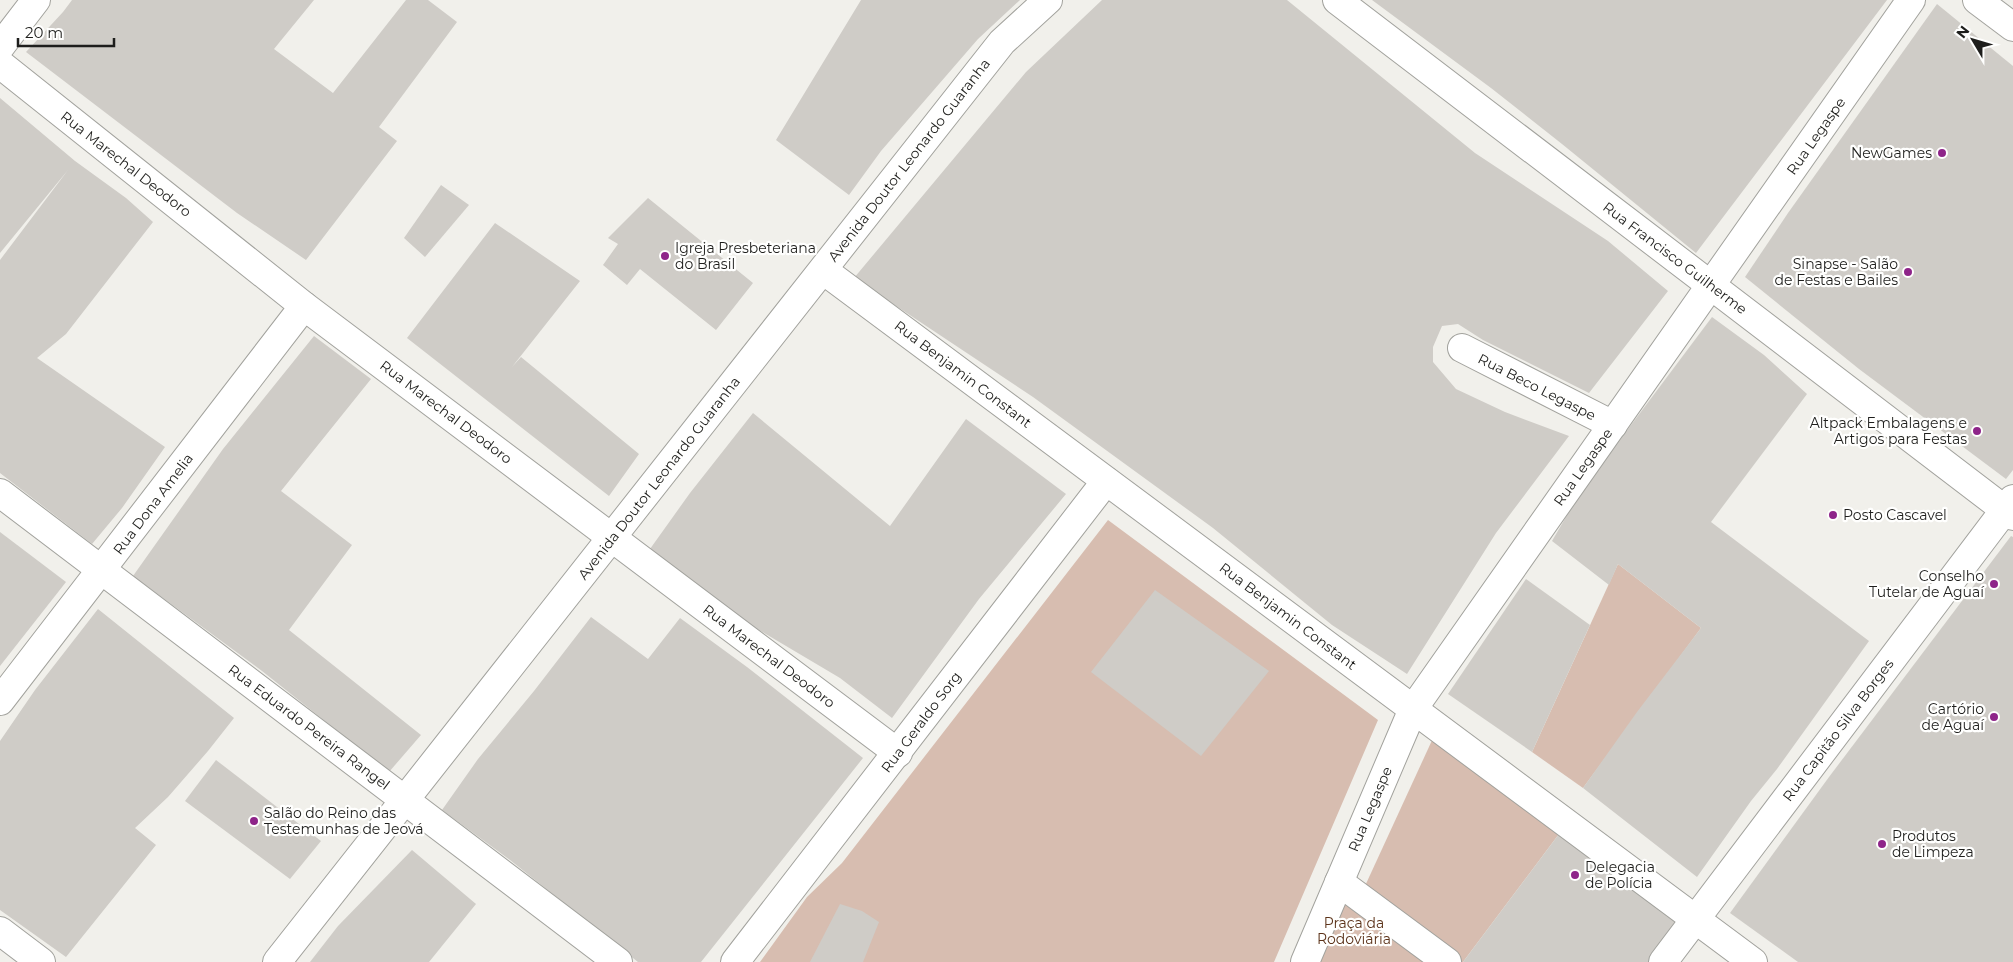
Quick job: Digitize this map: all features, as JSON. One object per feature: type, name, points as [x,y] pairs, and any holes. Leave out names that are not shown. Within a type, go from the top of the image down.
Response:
[{"type":"street","points":[[0,47],[36,0]]},
{"type":"street","name":"Avenida Doutor Leonardo Guaranha","points":[[277,962],[1002,42],[1048,0]]},
{"type":"street","name":"Rua Francisco Guilherme","points":[[1337,0],[1710,286],[2010,508]]},
{"type":"street","name":"Rua Legaspe","points":[[1305,962],[1413,709],[1911,0]]},
{"type":"street","points":[[1977,0],[2013,27]]},
{"type":"street","name":"Rua Marechal Deodoro","points":[[0,64],[304,306],[898,754]]},
{"type":"street","name":"Rua Benjamin Constant","points":[[823,270],[1753,962]]},
{"type":"street","name":"Rua Dona Amelia","points":[[0,702],[304,306]]},
{"type":"street","name":"Rua Beco Legaspe","points":[[1462,348],[1612,425]]},
{"type":"street","name":"Rua Geraldo Sorg","points":[[735,962],[898,754],[1106,481]]},
{"type":"street","name":"Rua Eduardo Pereira Rangel","points":[[0,493],[618,962]]},
{"type":"street","name":"Rua Capitão Silva Borges","points":[[1664,962],[2010,508]]},
{"type":"street","points":[[1339,882],[1447,962]]},
{"type":"street","points":[[0,931],[41,962]]},
{"type":"green space","points":[[1108,520],[1378,720],[1274,962],[760,962],[807,897],[842,863]]},
{"type":"green space","points":[[1618,564],[1701,628],[1583,788],[1532,752]]},
{"type":"green space","points":[[1434,736],[1562,830],[1463,962],[1460,962],[1365,886]]},
{"type":"green space","name":"Praça da Rodoviária","points":[[1339,882],[1447,962],[1309,962]]},
{"type":"building","points":[[72,0],[314,0],[274,49],[333,93],[406,0],[428,0],[457,22],[379,127],[397,141],[306,260],[237,213],[26,52]]},
{"type":"building","points":[[861,0],[1020,0],[978,39],[881,151],[849,195],[776,140]]},
{"type":"building","points":[[1102,0],[1287,0],[1475,153],[1608,241],[1668,291],[1589,393],[1483,340],[1458,324],[1442,326],[1433,347],[1433,362],[1456,389],[1505,412],[1569,436],[1496,533],[1407,674],[1332,625],[1213,528],[1033,397],[854,278],[1026,72]]},
{"type":"building","points":[[1372,0],[1887,0],[1696,253],[1491,88]]},
{"type":"building","points":[[1937,4],[2013,66],[2013,470],[2006,479],[1859,369],[1745,277],[1788,213]]},
{"type":"building","points":[[0,98],[75,161],[126,198],[153,222],[66,334],[37,358],[165,447],[122,508],[92,544],[0,473],[0,260],[68,170],[0,253]]},
{"type":"building","points":[[441,185],[469,205],[425,257],[404,238]]},
{"type":"building","name":"Igreja Presbeteriana do Brasil","points":[[648,198],[753,283],[716,330],[640,269],[627,285],[603,265],[618,244],[608,238]]},
{"type":"building","points":[[495,223],[580,281],[512,367],[521,357],[639,454],[609,496],[407,338]]},
{"type":"building","points":[[1712,317],[1764,355],[1807,394],[1711,522],[1869,641],[1697,877],[1583,788],[1637,712],[1701,628],[1618,564],[1609,585],[1552,541],[1580,493]]},
{"type":"building","points":[[314,336],[371,379],[281,491],[352,545],[289,630],[421,735],[389,772],[262,671],[133,576],[223,449]]},
{"type":"building","points":[[753,413],[890,526],[966,419],[1066,494],[979,599],[892,718],[840,678],[737,617],[650,549],[690,493]]},
{"type":"building","points":[[0,532],[66,582],[0,666]]},
{"type":"building","points":[[2011,536],[2013,537],[2013,962],[1798,962],[1730,913],[1829,777]]},
{"type":"building","points":[[1526,579],[1590,625],[1532,752],[1448,694]]},
{"type":"building","points":[[1155,590],[1269,671],[1201,756],[1091,672]]},
{"type":"building","points":[[98,609],[234,718],[168,797],[135,828],[156,845],[66,957],[0,910],[0,741],[35,690]]},
{"type":"building","points":[[591,617],[648,659],[680,618],[747,667],[863,758],[701,962],[638,962],[510,860],[442,810],[478,759]]},
{"type":"building","name":"Salão do Reino das Testemunhas de Jeová","points":[[216,760],[321,841],[290,879],[185,801]]},
{"type":"building","name":"Delegacia de Polícia","points":[[1562,830],[1681,921],[1650,962],[1463,962]]},
{"type":"building","points":[[412,850],[476,904],[429,962],[310,962],[338,926]]},
{"type":"building","points":[[840,904],[862,911],[879,922],[863,962],[810,962]]},
{"type":"place","name":"NewGames","points":[[1942,153]]},
{"type":"place","name":"Igreja Presbeteriana do Brasil","points":[[665,256]]},
{"type":"place","name":"Sinapse - Salão de Festas e Bailes","points":[[1908,272]]},
{"type":"place","name":"Altpack Embalagens e Artigos para Festas","points":[[1977,431]]},
{"type":"place","name":"Posto Cascavel","points":[[1833,515]]},
{"type":"place","name":"Conselho Tutelar de Aguaí","points":[[1994,584]]},
{"type":"place","name":"Cartório de Aguaí","points":[[1994,717]]},
{"type":"place","name":"Salão do Reino das Testemunhas de Jeová","points":[[254,821]]},
{"type":"place","name":"Produtos de Limpeza","points":[[1882,844]]},
{"type":"place","name":"Delegacia de Polícia","points":[[1575,875]]}]
